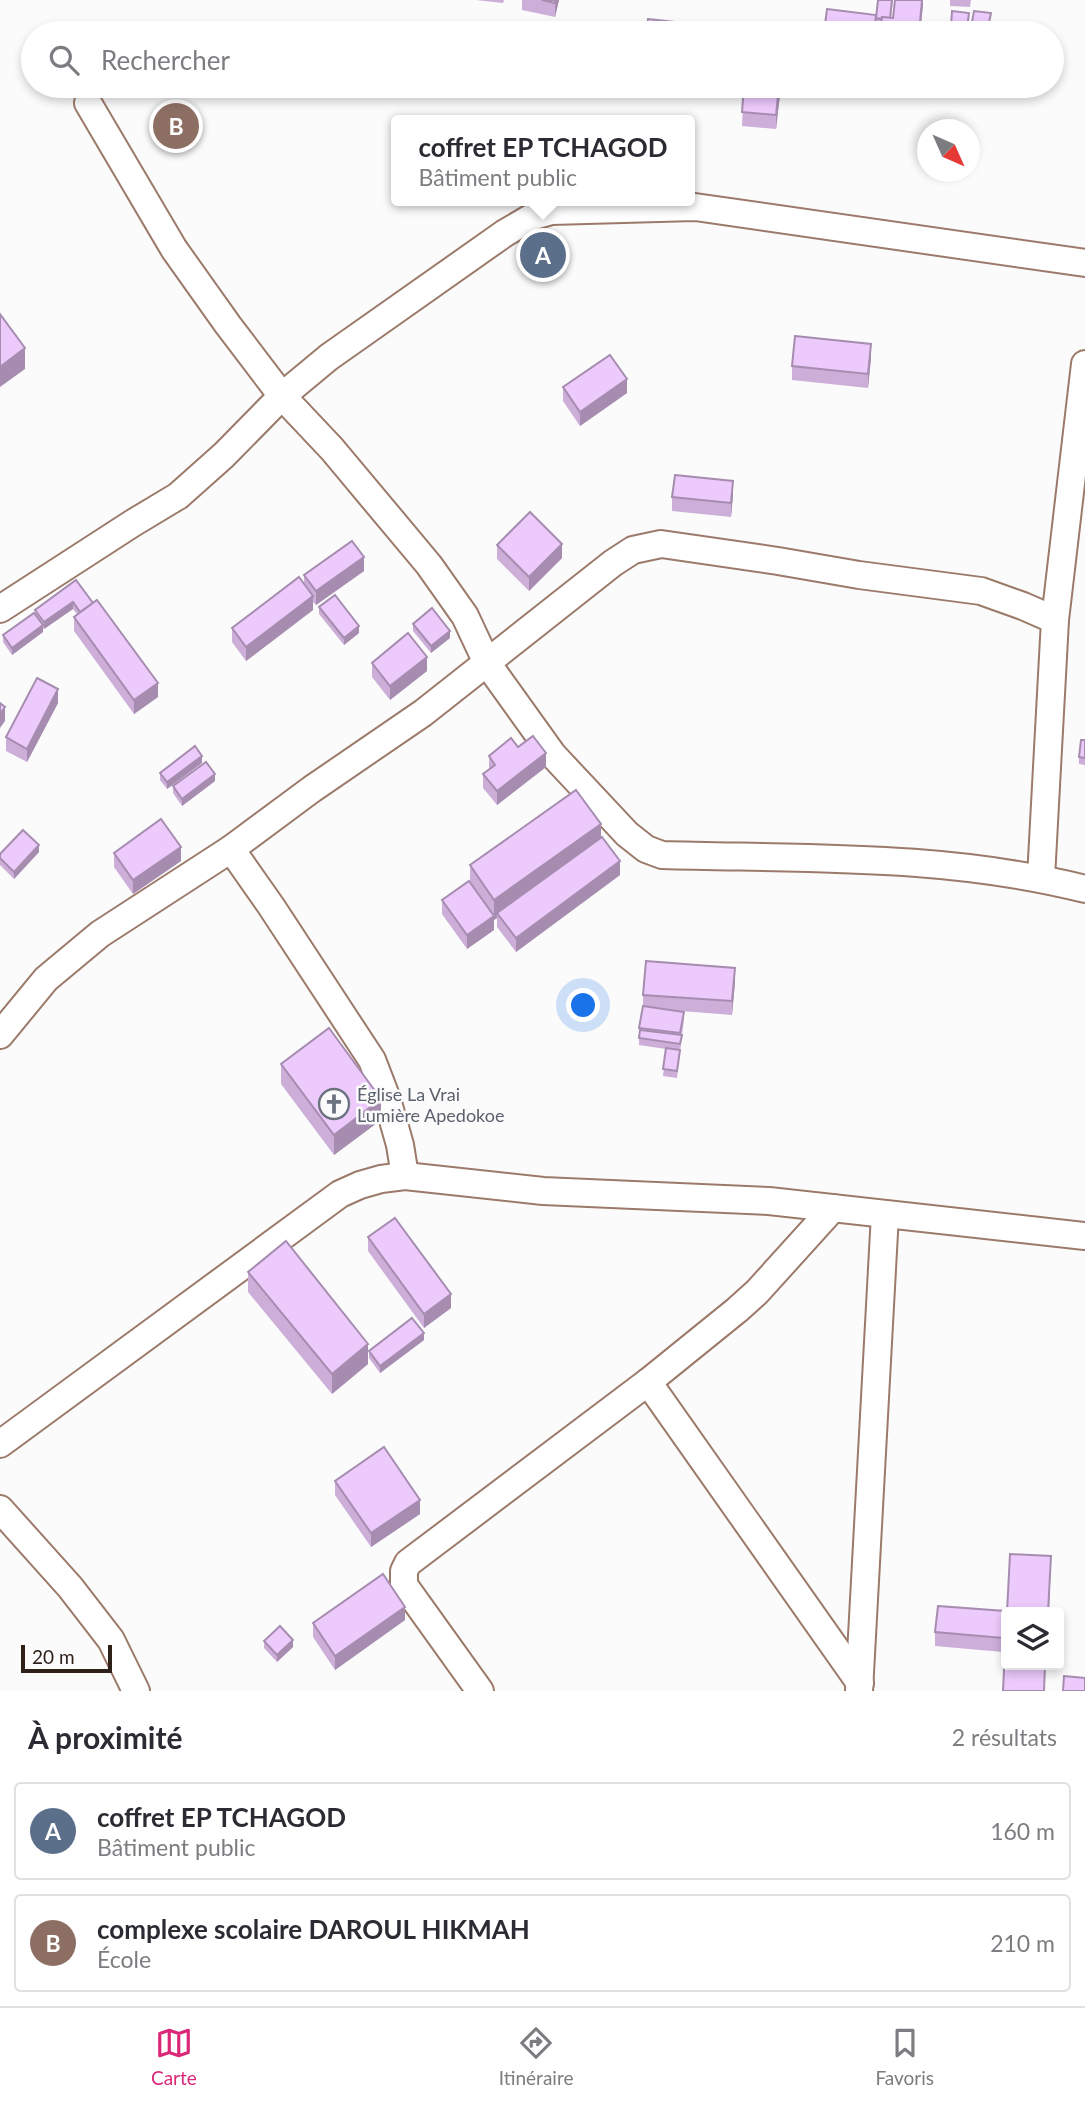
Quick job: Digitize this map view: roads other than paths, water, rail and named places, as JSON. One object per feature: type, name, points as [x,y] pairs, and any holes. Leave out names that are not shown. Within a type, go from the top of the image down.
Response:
[{"type":"street","points":[[88,103],[174,249],[282,396],[332,449],[429,565],[465,616],[487,663],[553,755],[627,834],[646,849],[662,855],[900,862],[994,870],[1085,889]]},
{"type":"street","points":[[0,609],[178,496],[224,455],[282,396],[329,357],[505,233],[534,216],[551,211],[695,207],[1085,263]]},
{"type":"street","points":[[1041,878],[1055,620],[1085,365]]},
{"type":"street","points":[[0,1035],[46,979],[100,934],[231,849],[312,789],[412,721],[633,550],[661,544],[981,592],[1055,620]]},
{"type":"street","points":[[231,849],[372,1060],[387,1099],[405,1176]]},
{"type":"street","points":[[0,1444],[340,1194],[381,1179],[405,1176],[543,1191],[769,1200],[1085,1236]]},
{"type":"street","points":[[480,1691],[404,1585],[404,1571],[408,1563],[648,1382],[757,1292],[832,1208]]},
{"type":"street","points":[[860,1687],[885,1214]]},
{"type":"street","points":[[648,1382],[860,1687]]},
{"type":"street","points":[[0,1509],[70,1587],[111,1640],[136,1691]]},
{"type":"place","name":"complexe scolaire DAROUL HIKMAH","points":[[176,126]]},
{"type":"place","name":"coffret EP TCHAGOD","points":[[543,255]]},
{"type":"place","name":"Église La Vrai Lumière Apedokoe","points":[[334,1104]]}]
